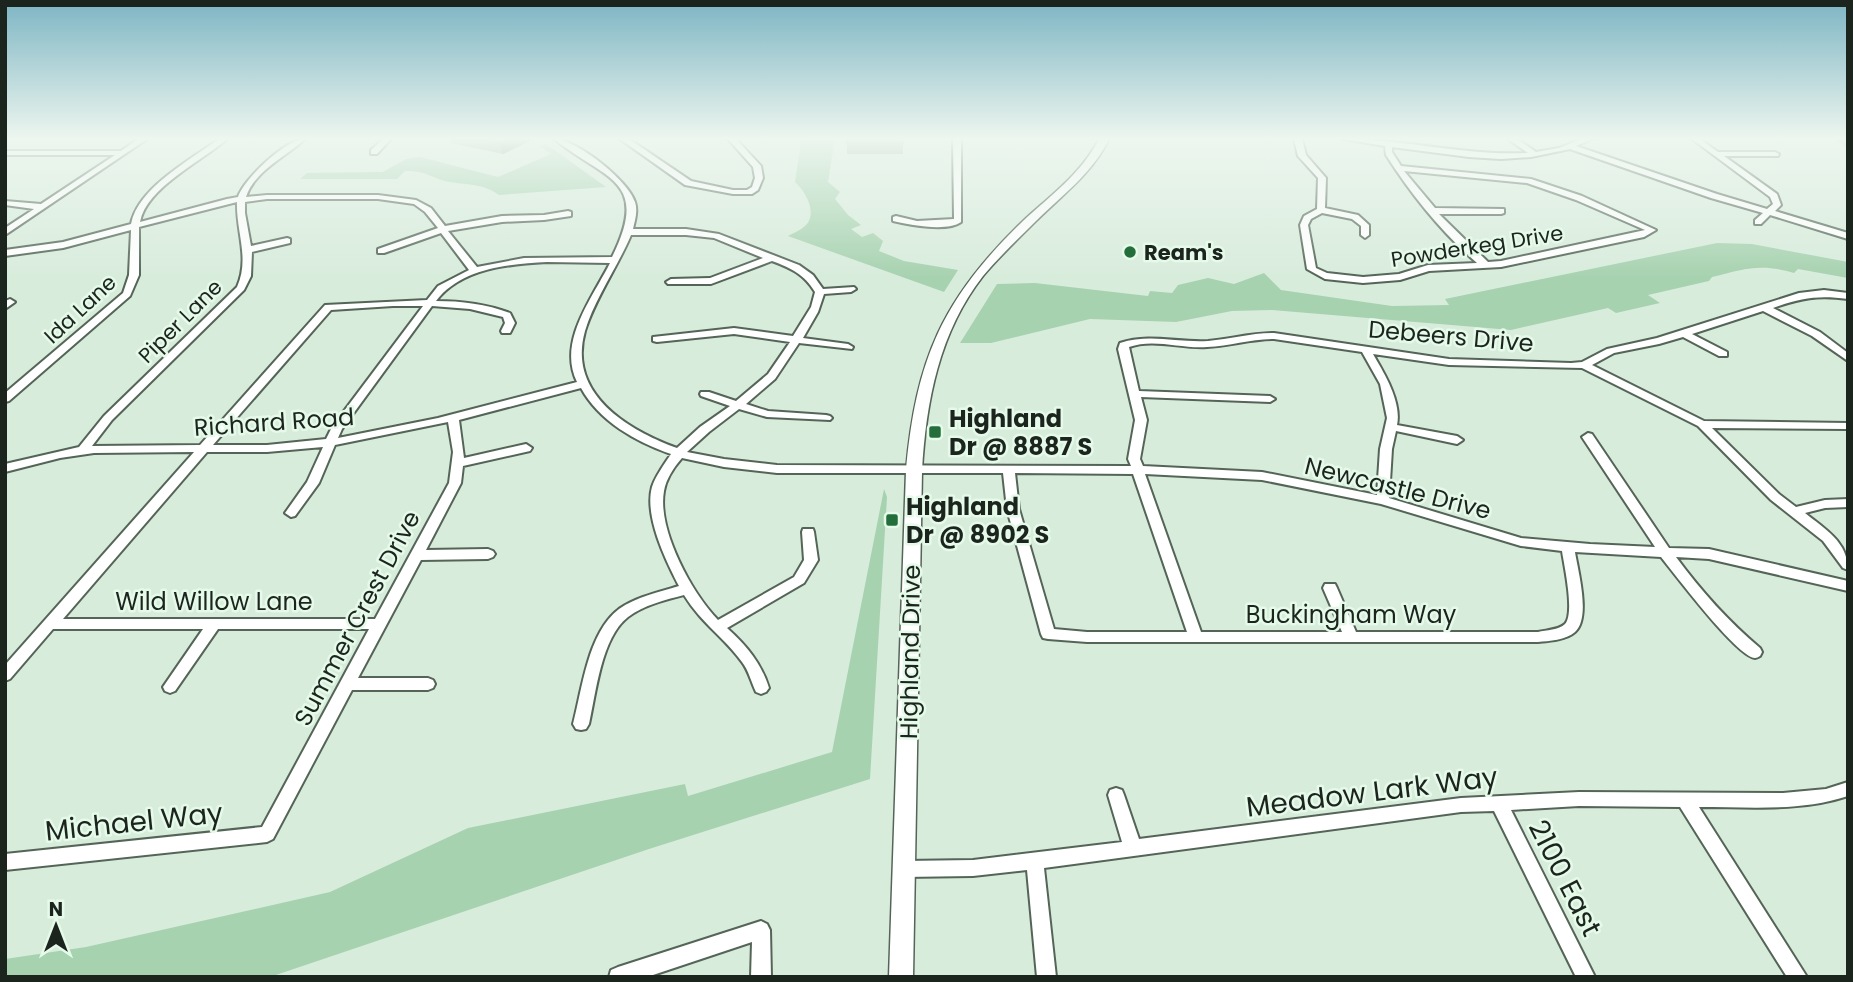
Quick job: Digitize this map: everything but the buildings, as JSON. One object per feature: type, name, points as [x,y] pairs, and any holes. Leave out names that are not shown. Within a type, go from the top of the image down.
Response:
[{"type":"main road","name":"Highland Drive","points":[[901,977],[914,471],[917,423],[926,378],[938,342],[954,310],[988,262],[1068,185]]},
{"type":"street","points":[[5,232],[76,185]]},
{"type":"street","name":"Ida Lane","points":[[5,399],[127,295],[134,279],[138,209],[163,185]]},
{"type":"street","points":[[241,199],[249,185]]},
{"type":"street","points":[[583,384],[577,366],[580,332],[628,232],[633,210],[624,188],[620,185]]},
{"type":"street","points":[[697,185],[749,192],[756,185]]},
{"type":"street","points":[[896,219],[925,225],[956,223],[958,185]]},
{"type":"street","points":[[1321,185],[1321,210],[1359,219],[1365,225],[1365,235]]},
{"type":"street","points":[[1414,185],[1472,254],[1487,266]]},
{"type":"street","name":"Powderkeg Drive","points":[[1321,210],[1307,218],[1304,225],[1310,265],[1316,272],[1325,275],[1376,280],[1400,277],[1428,268],[1487,266],[1644,234],[1652,230],[1579,198],[1539,185]]},
{"type":"street","points":[[1681,185],[1848,236]]},
{"type":"street","points":[[1758,222],[1777,205],[1774,196],[1759,185]]},
{"type":"street","points":[[5,253],[63,245],[202,206],[241,199],[404,200],[428,210],[474,270]]},
{"type":"street","name":"Piper Lane","points":[[82,451],[97,430],[241,288],[249,273],[241,199]]},
{"type":"street","points":[[5,203],[43,207]]},
{"type":"street","points":[[1435,211],[1501,211]]},
{"type":"street","points":[[381,251],[443,231],[482,222],[568,214]]},
{"type":"street","points":[[628,232],[687,232],[716,236],[802,270],[816,283],[820,292],[814,311],[773,375],[679,453],[663,475],[655,504],[688,589],[705,616],[748,656],[758,672],[761,688]]},
{"type":"street","points":[[247,250],[287,241]]},
{"type":"street","points":[[671,282],[711,281],[773,257]]},
{"type":"street","points":[[291,513],[313,483],[336,429],[425,305],[441,288],[474,270],[521,260],[614,260]]},
{"type":"street","points":[[820,292],[851,289]]},
{"type":"street","name":"Debeers Drive","points":[[1135,394],[1122,349],[1124,345],[1142,341],[1208,344],[1260,336],[1463,363],[1584,365],[1622,348],[1684,333],[1812,293],[1848,296]]},
{"type":"street","points":[[5,675],[328,307],[469,307],[507,315],[510,323],[506,331]]},
{"type":"street","points":[[1764,307],[1816,334],[1848,358]]},
{"type":"street","points":[[657,339],[726,330],[848,347]]},
{"type":"street","points":[[1684,333],[1723,354]]},
{"type":"street","points":[[1366,350],[1388,394],[1392,427],[1386,449],[1382,500]]},
{"type":"street","points":[[1584,365],[1702,424],[1767,490],[1828,538],[1848,565]]},
{"type":"street","name":"Newcastle Drive","points":[[583,384],[593,400],[617,422],[649,441],[679,453],[736,466],[914,471],[1137,470],[1262,477],[1382,500],[1521,542],[1568,548],[1667,551],[1733,558],[1848,586]]},
{"type":"street","name":"Richard Road","points":[[5,468],[82,451],[250,449],[329,443],[453,417],[583,384]]},
{"type":"street","points":[[705,394],[737,406],[783,417],[826,418]]},
{"type":"street","points":[[1196,637],[1137,470],[1134,450],[1141,419],[1135,394],[1270,399]]},
{"type":"street","name":"Summer Crest Drive","points":[[267,834],[454,483],[459,463],[453,417]]},
{"type":"street","points":[[1702,424],[1848,426]]},
{"type":"street","points":[[1392,427],[1457,440]]},
{"type":"street","points":[[1588,437],[1719,621],[1755,652]]},
{"type":"street","points":[[459,463],[526,448]]},
{"type":"street","name":"Buckingham Way","points":[[1009,471],[1013,509],[1048,634],[1196,637],[1538,637],[1557,634],[1569,629],[1576,614],[1568,548]]},
{"type":"street","points":[[1794,512],[1825,504],[1848,503]]},
{"type":"street","points":[[718,627],[799,580],[811,560],[808,531]]},
{"type":"street","points":[[417,555],[488,554]]},
{"type":"street","points":[[1330,588],[1351,637]]},
{"type":"street","points":[[581,724],[601,647],[620,615],[642,603],[688,589]]},
{"type":"street","name":"Wild Willow Lane","points":[[49,624],[379,624]]},
{"type":"street","points":[[170,687],[214,624]]},
{"type":"street","points":[[346,684],[428,684]]},
{"type":"street","name":"Meadow Lark Way","points":[[904,869],[972,867],[1035,861],[1423,809],[1498,802],[1805,798],[1848,789]]},
{"type":"street","points":[[1116,795],[1133,848]]},
{"type":"street","points":[[1685,800],[1798,977]]},
{"type":"street","name":"2100 East","points":[[1498,802],[1586,977]]},
{"type":"street","name":"Michael Way","points":[[5,862],[267,834]]},
{"type":"street","points":[[1035,861],[1047,977]]},
{"type":"street","points":[[618,977],[761,930],[761,977]]},
{"type":"green space","points":[[476,185],[603,185],[606,187],[499,195]]},
{"type":"green space","points":[[797,185],[831,185],[840,192],[835,199],[848,215],[861,225],[851,229],[862,237],[873,233],[883,241],[879,251],[904,261],[958,270],[944,292],[788,236],[805,226],[810,219],[810,207]]},
{"type":"green space","points":[[1717,243],[1752,244],[1848,262],[1848,278],[1798,269],[1794,273],[1771,268],[1743,270],[1648,295],[1660,303],[1616,313],[1608,308],[1511,330],[1272,310],[1232,311],[1176,322],[1090,319],[991,343],[960,343],[997,284],[1035,283],[1148,296],[1150,291],[1172,293],[1178,285],[1208,278],[1234,284],[1264,273],[1281,290],[1392,306],[1449,305],[1445,299]]},
{"type":"green space","points":[[884,489],[887,497],[870,779],[649,849],[270,977],[5,977],[5,959],[86,947],[330,892],[468,828],[685,784],[688,796],[832,752]]},
{"type":"place","name":"Ream's","points":[[1130,252]]},
{"type":"place","name":"Highland Dr @ 8887 S","points":[[935,432]]},
{"type":"place","name":"Highland Dr @ 8902 S","points":[[892,520]]}]
